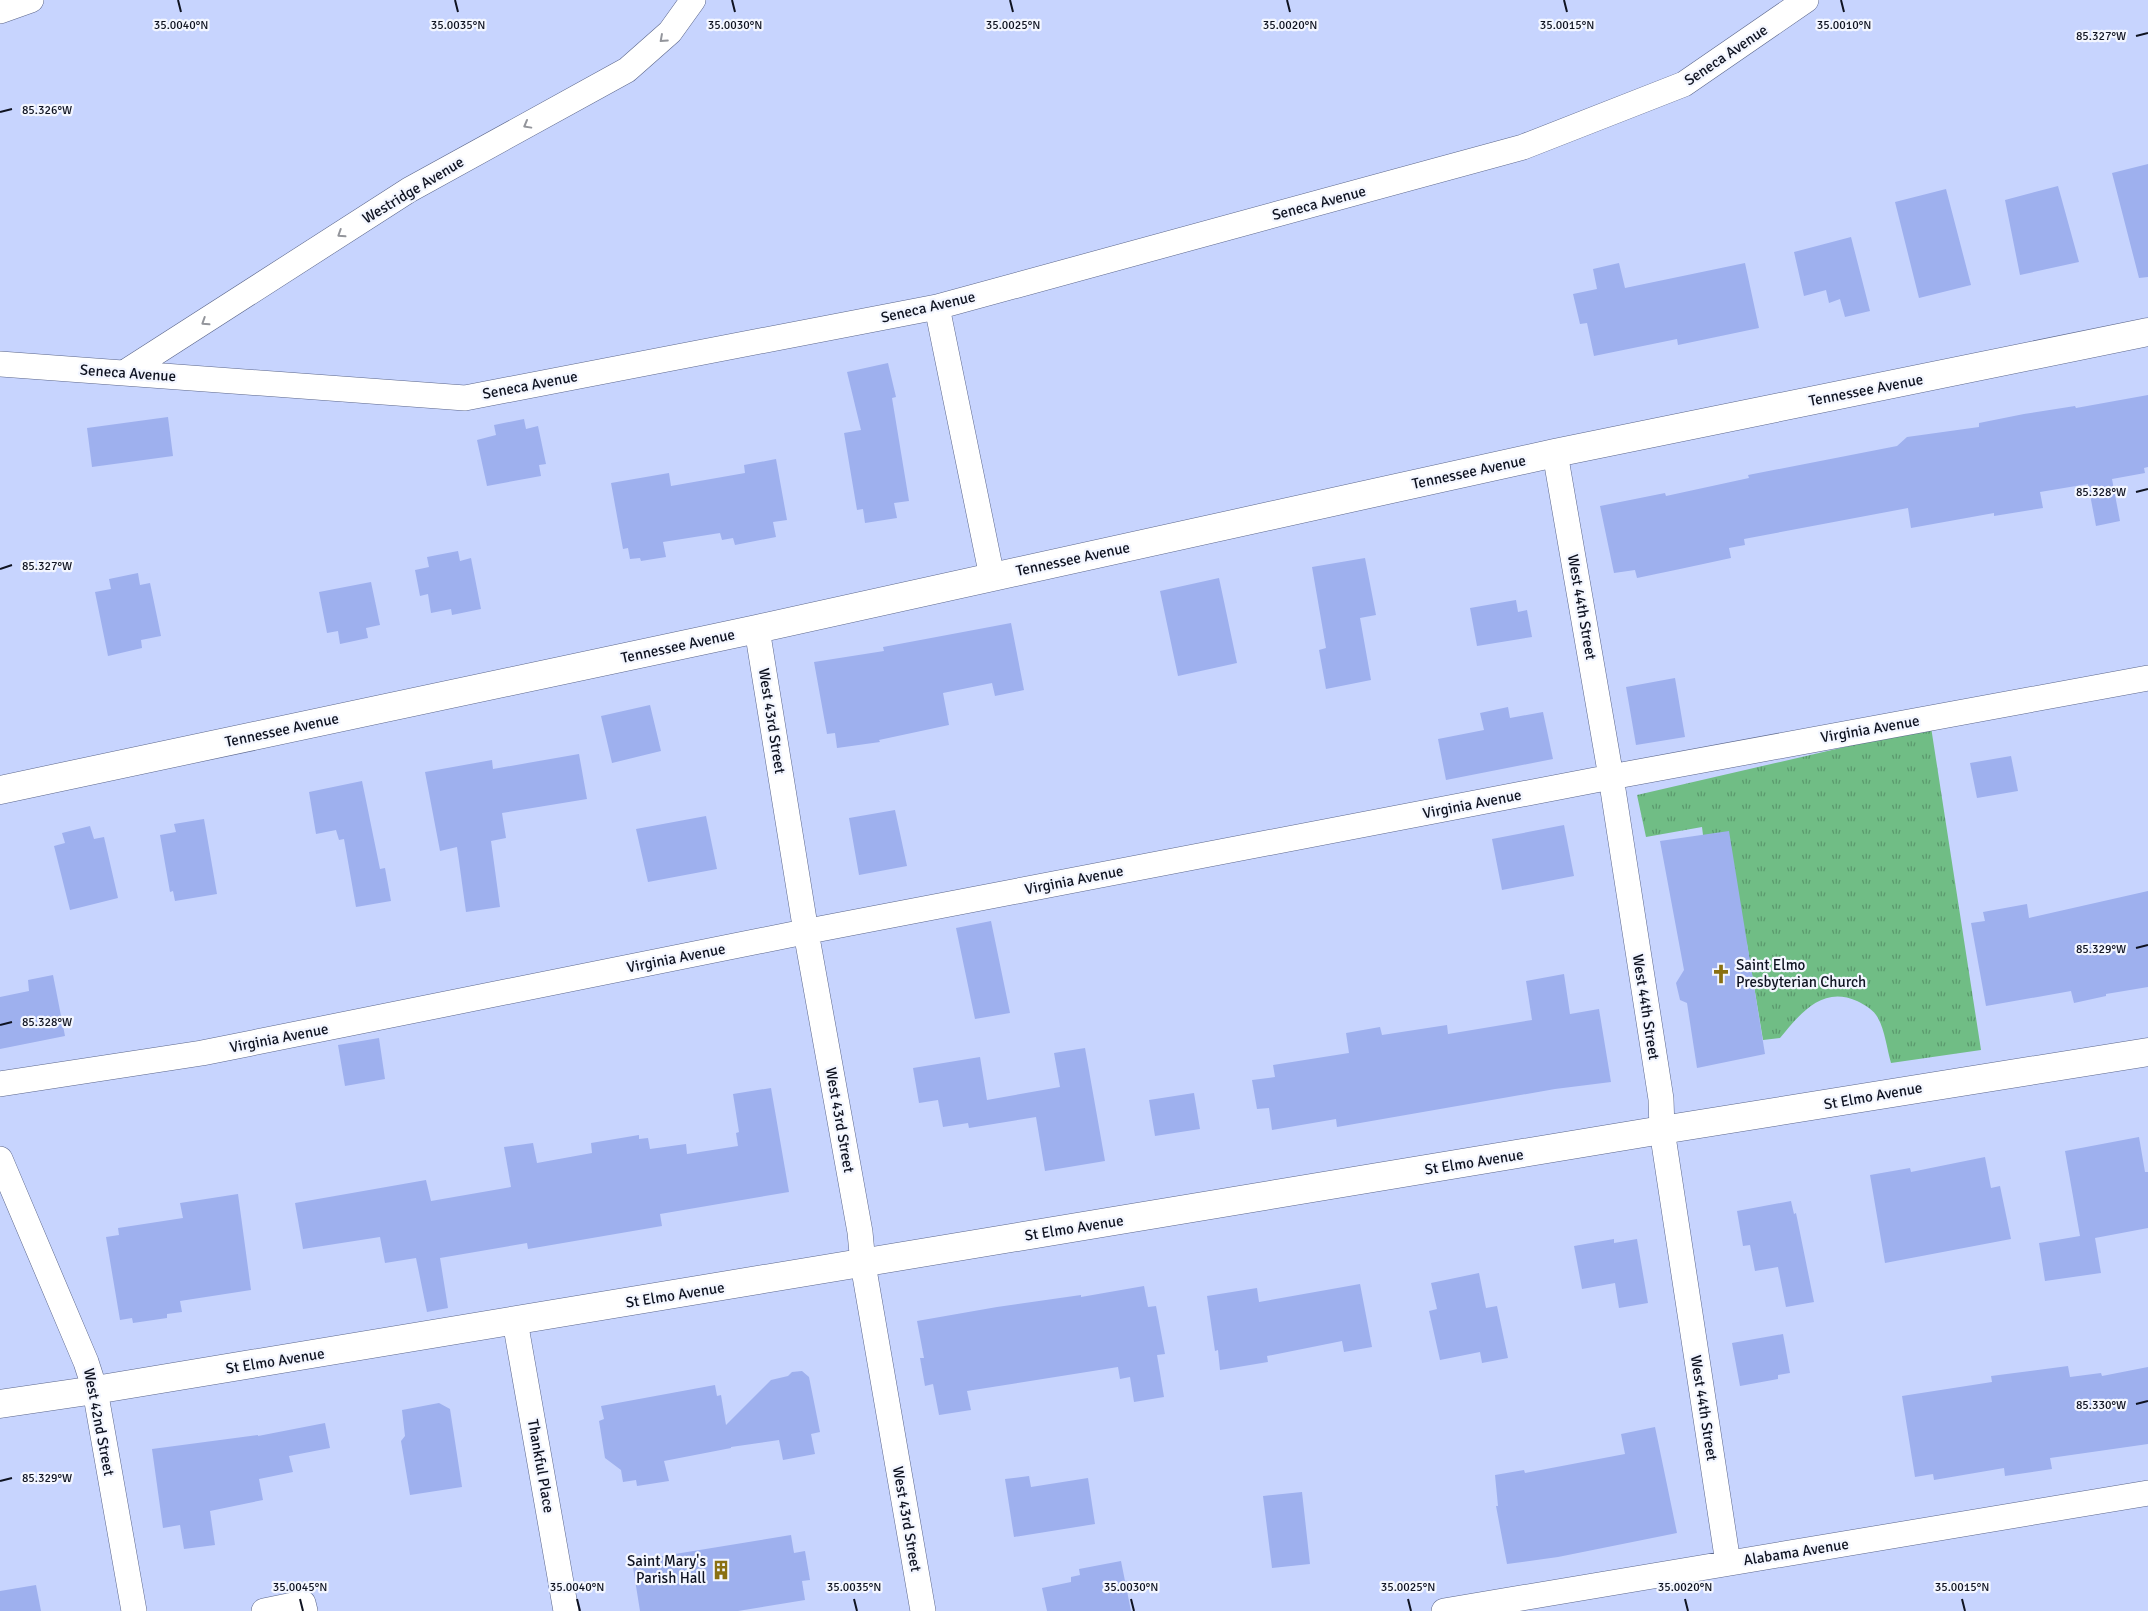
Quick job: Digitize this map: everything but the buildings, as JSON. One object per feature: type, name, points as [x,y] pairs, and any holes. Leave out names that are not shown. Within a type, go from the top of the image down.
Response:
[{"type":"street","points":[[0,11],[31,0]]},
{"type":"street","name":"Westridge Avenue","points":[[124,373],[409,190],[628,70],[670,32],[693,0]]},
{"type":"street","name":"Seneca Avenue","points":[[0,364],[465,398],[938,307],[1523,147],[1684,84],[1806,0]]},
{"type":"street","points":[[938,307],[992,577]]},
{"type":"street","name":"Tennessee Avenue","points":[[0,790],[757,629],[1555,453],[2148,332]]},
{"type":"street","name":"West 44th Street","points":[[1555,453],[1611,777],[1659,1090],[1662,1130],[1728,1563]]},
{"type":"street","name":"West 43rd Street","points":[[757,629],[806,932],[860,1232],[863,1264],[923,1611]]},
{"type":"street","name":"Virginia Avenue","points":[[0,1084],[202,1053],[806,932],[1611,777],[2148,678]]},
{"type":"street","name":"St Elmo Avenue","points":[[0,1404],[863,1264],[1662,1130],[2148,1052]]},
{"type":"street","name":"West 42nd Street","points":[[0,1159],[86,1362],[95,1390],[134,1611]]},
{"type":"street","name":"Thankful Place","points":[[515,1321],[566,1611]]},
{"type":"street","name":"Alabama Avenue","points":[[1444,1611],[1499,1606],[1728,1563],[2148,1493]]},
{"type":"street","points":[[264,1611],[303,1603],[305,1611]]},
{"type":"green space","points":[[1931,727],[1981,1050],[1891,1063],[1882,1029],[1876,1015],[1863,1004],[1844,997],[1823,999],[1813,1004],[1780,1038],[1763,1040],[1747,944],[1703,835],[1702,827],[1646,837],[1637,795]]},
{"type":"place","name":"Saint Elmo Presbyterian Church","points":[[1721,974]]},
{"type":"place","name":"Saint Mary's Parish Hall","points":[[721,1570]]}]
